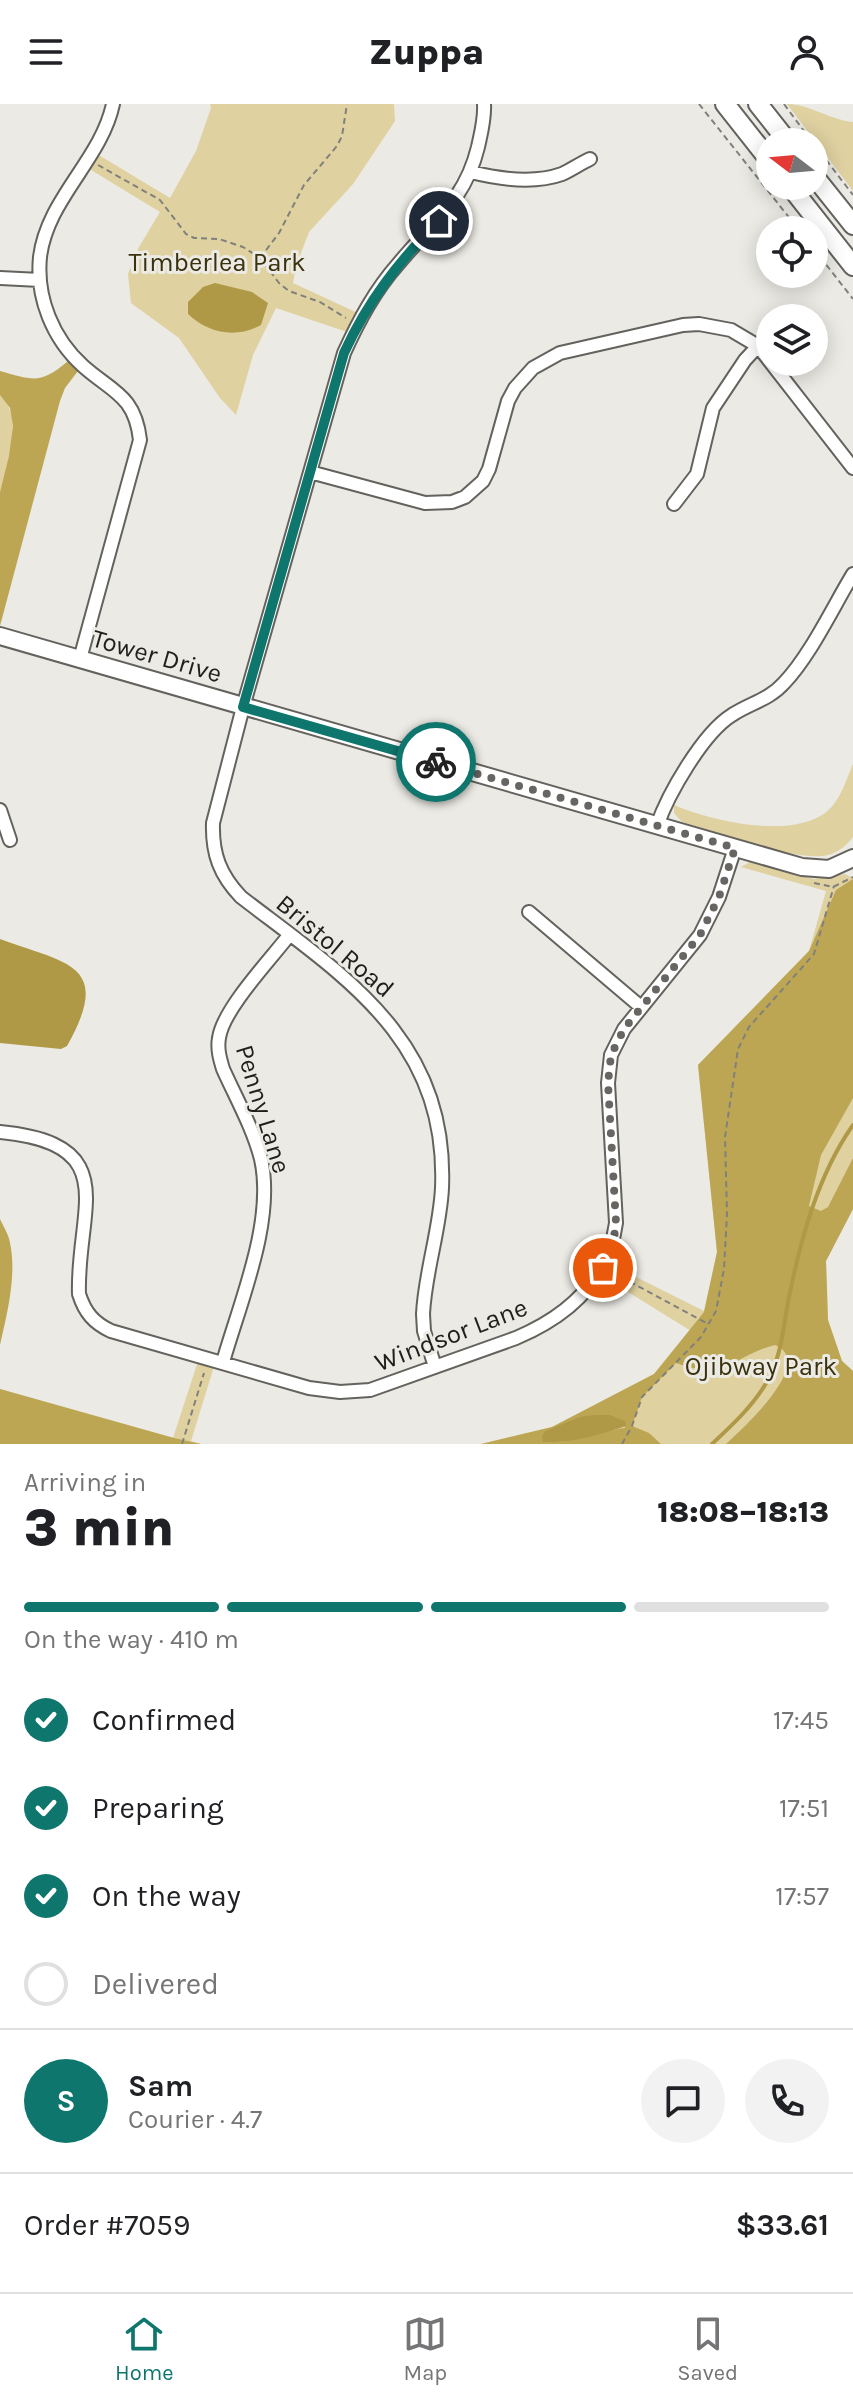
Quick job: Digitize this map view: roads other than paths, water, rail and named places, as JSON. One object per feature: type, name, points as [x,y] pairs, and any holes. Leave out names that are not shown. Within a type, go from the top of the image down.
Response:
[{"type":"main road","points":[[725,104],[756,143]]},
{"type":"main road","points":[[758,104],[777,128]]},
{"type":"main road","points":[[828,194],[853,225]]},
{"type":"main road","points":[[801,200],[853,266]]},
{"type":"street","points":[[80,659],[140,440],[134,413],[127,401],[86,368],[59,337],[48,315],[40,280],[44,238],[53,216],[104,133],[113,104]]},
{"type":"street","name":"Bristol Road","points":[[435,1367],[424,1331],[423,1314],[442,1169],[436,1122],[419,1070],[392,1024],[370,1000],[228,884],[214,854],[213,823],[336,377],[357,325],[386,279],[451,206],[471,172],[482,132],[484,104]]},
{"type":"street","points":[[471,172],[492,177],[537,178],[561,174],[590,159]]},
{"type":"street","points":[[0,278],[40,280]]},
{"type":"street","points":[[310,472],[425,503],[452,502],[465,497],[483,481],[508,401],[533,368],[547,359],[560,353],[683,325],[699,324],[731,330],[756,345]]},
{"type":"street","points":[[674,504],[697,474],[713,408],[756,348]]},
{"type":"street","points":[[781,376],[853,468]]},
{"type":"street","points":[[657,826],[671,792],[711,734],[731,715],[773,694],[791,675],[853,574]]},
{"type":"street","name":"Tower Drive","points":[[0,636],[816,870],[833,868],[852,860]]},
{"type":"street","points":[[0,810],[10,840]]},
{"type":"street","name":"Windsor Lane","points":[[0,1132],[42,1140],[62,1148],[75,1159],[83,1173],[88,1197],[79,1294],[83,1308],[92,1319],[111,1331],[309,1388],[340,1392],[370,1390],[516,1338],[554,1319],[586,1293],[603,1268],[616,1223],[608,1071],[617,1040],[705,926],[719,897],[735,848]]},
{"type":"street","points":[[529,912],[641,1007]]},
{"type":"street","name":"Penny Lane","points":[[223,1362],[259,1237],[265,1197],[261,1158],[212,1038],[290,934]]},
{"type":"waterway","points":[[712,1444],[747,1409],[771,1375],[812,1208],[830,1165],[853,1125]]},
{"type":"park label","name":"Timberlea Park","points":[[217,262]]},
{"type":"park label","name":"Ojibway Park","points":[[761,1366]]}]
